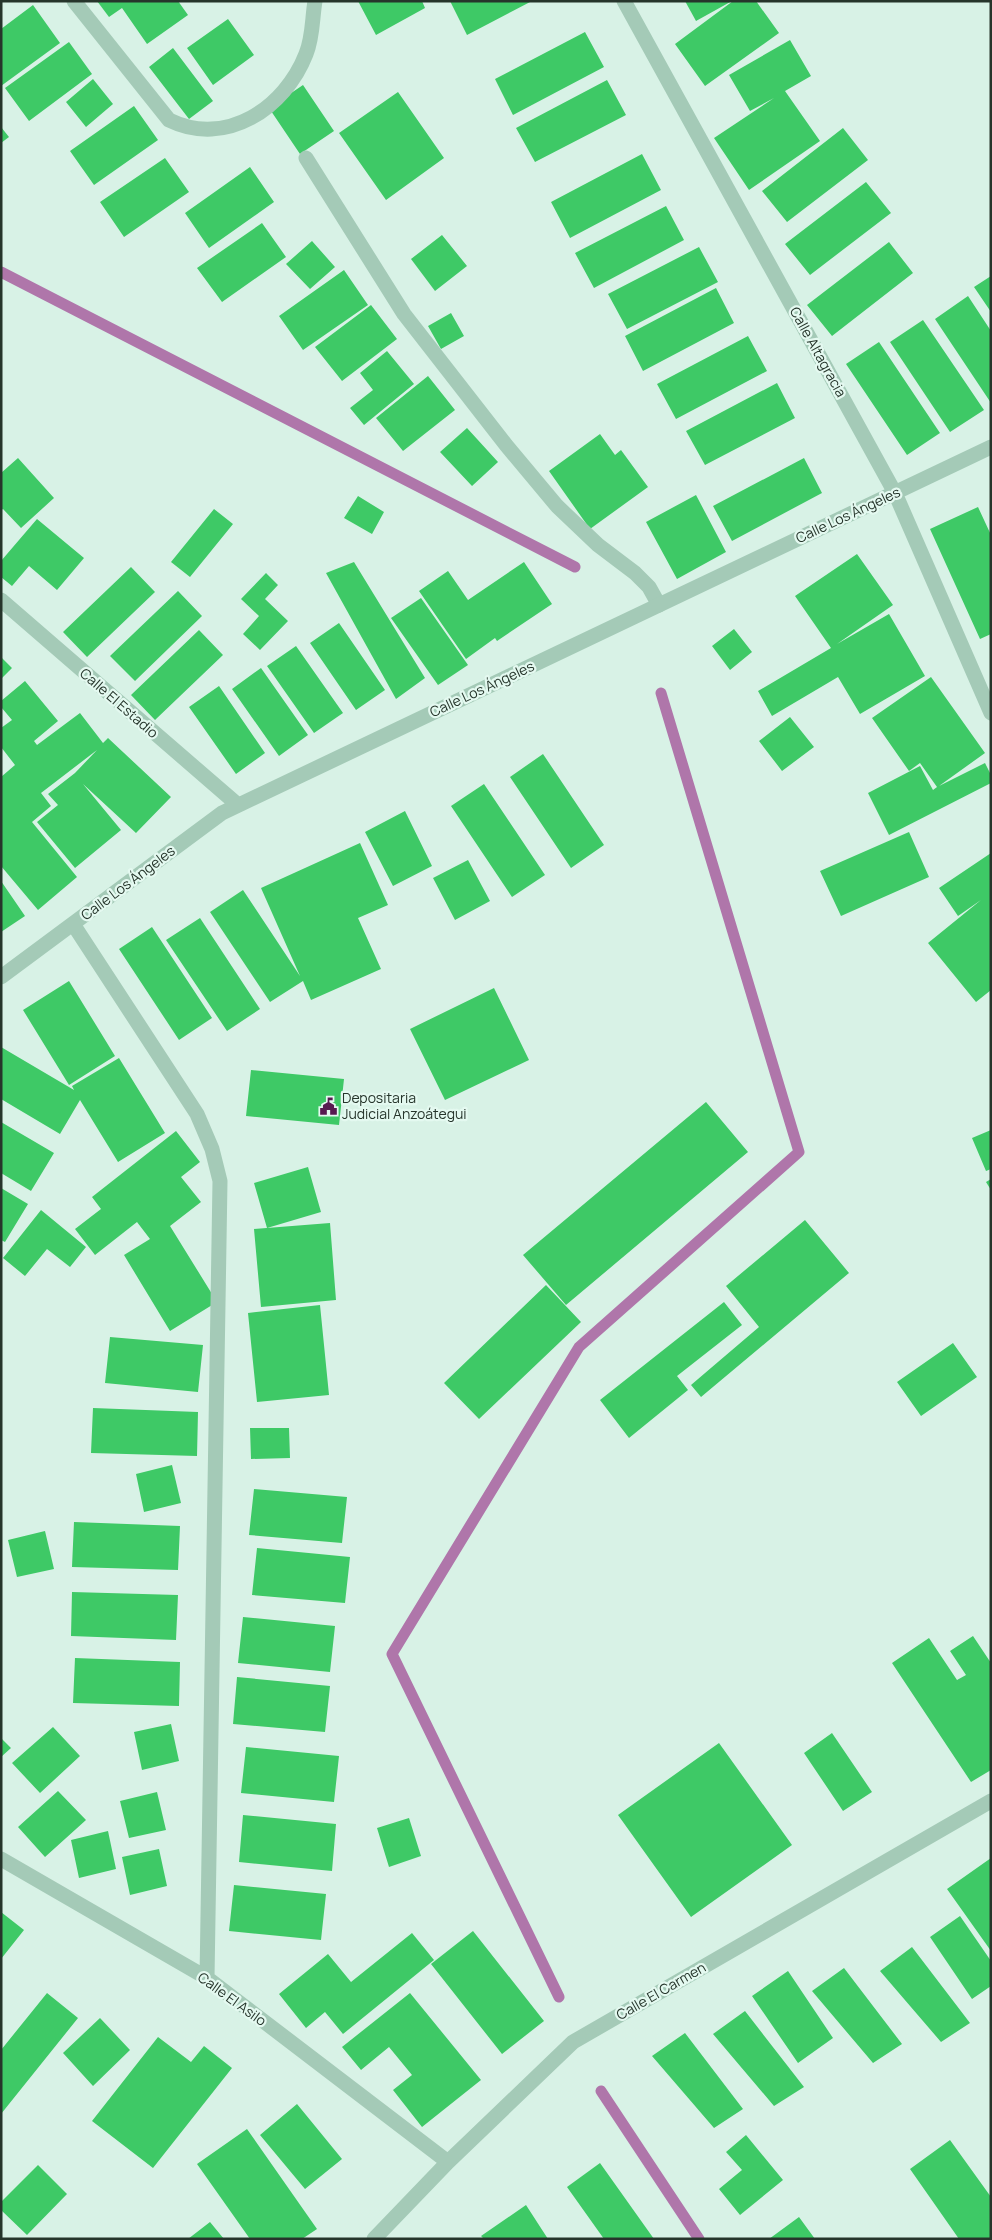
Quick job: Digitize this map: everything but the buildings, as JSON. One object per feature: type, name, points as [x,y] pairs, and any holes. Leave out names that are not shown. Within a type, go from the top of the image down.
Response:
[{"type":"street","points":[[74,1],[169,120],[184,128],[218,130],[237,125],[255,116],[284,90],[297,72],[306,54],[312,32],[316,1]]},
{"type":"street","name":"Calle Altagracia","points":[[624,1],[896,493],[991,712]]},
{"type":"street","points":[[306,158],[404,314],[506,444],[556,506],[598,545],[635,573],[649,587],[659,605]]},
{"type":"street","name":"Calle Los Ángeles","points":[[1,977],[222,813],[991,447]]},
{"type":"street","name":"Calle El Estadio","points":[[1,600],[238,806]]},
{"type":"street","points":[[73,924],[197,1114],[212,1149],[220,1182],[206,1978]]},
{"type":"street","name":"Calle El Carmen","points":[[374,2239],[448,2162],[573,2042],[991,1801]]},
{"type":"street","name":"Calle El Asilo","points":[[1,1859],[206,1978],[448,2162]]},
{"type":"waterway","points":[[1,272],[575,567]]},
{"type":"waterway","points":[[559,1997],[392,1654],[579,1347],[799,1152],[661,693]]},
{"type":"waterway","points":[[601,2091],[699,2239]]},
{"type":"place","name":"Depositaria Judicial Anzoátegui","points":[[328,1106]]}]
